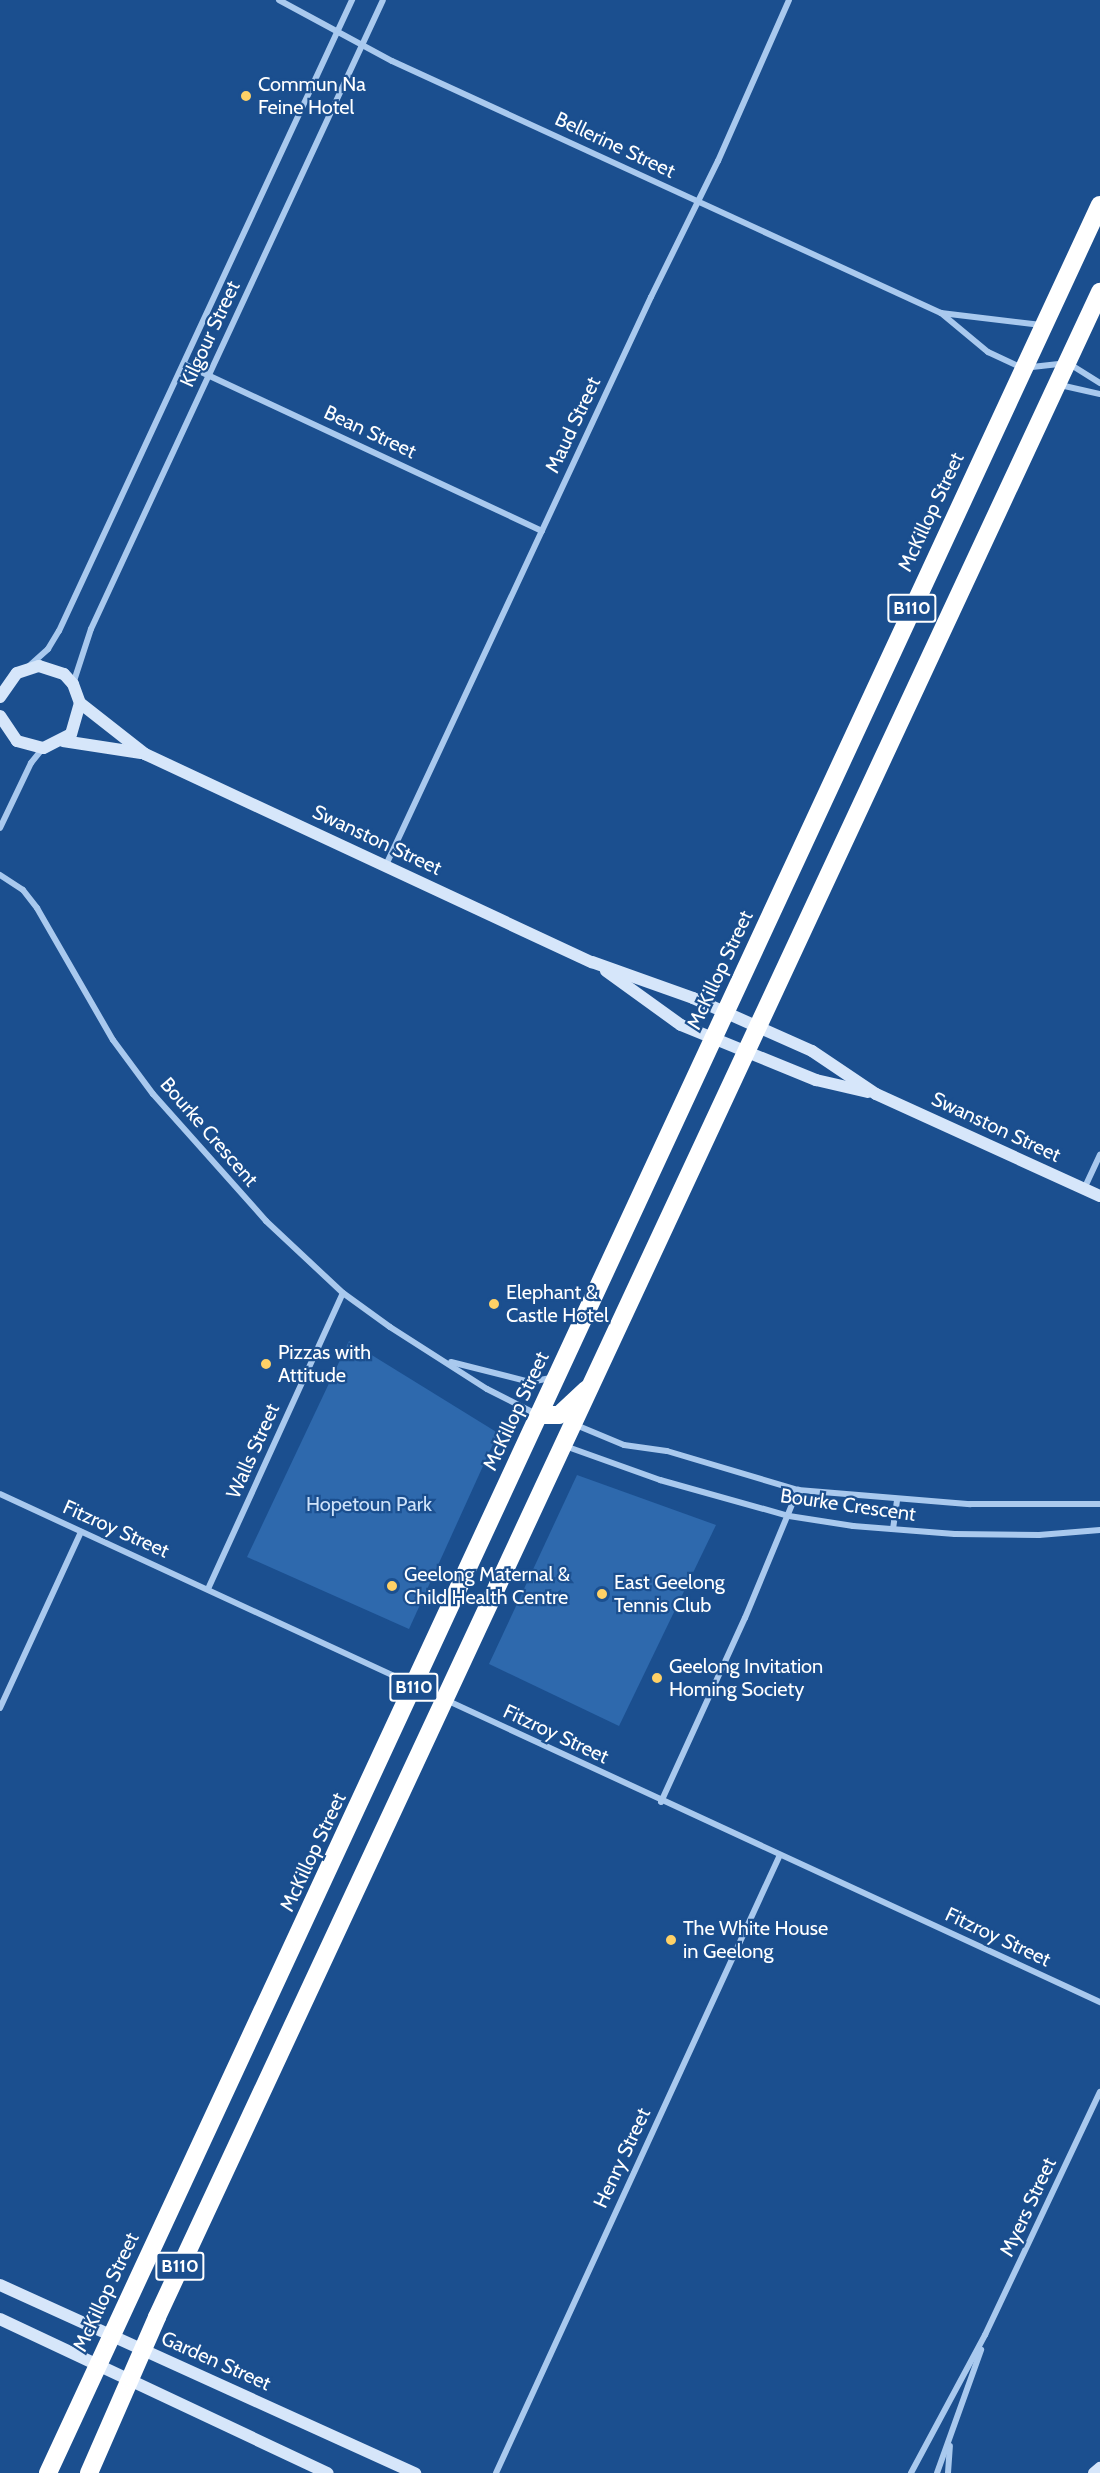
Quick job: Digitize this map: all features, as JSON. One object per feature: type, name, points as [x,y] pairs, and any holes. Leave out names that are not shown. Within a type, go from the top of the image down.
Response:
[{"type":"highway","name":"McKillop Street","points":[[48,2473],[1100,205]]},
{"type":"highway","name":"B110","points":[[88,2473],[143,2349],[443,1701],[576,1425],[1100,292]]},
{"type":"highway","points":[[539,1415],[559,1415],[594,1383]]},
{"type":"street","name":"Bellerine Street","points":[[279,0],[362,44],[941,313],[988,352],[1023,368]]},
{"type":"street","name":"Kilgour Street","points":[[25,669],[48,650],[59,631],[352,0]]},
{"type":"street","name":"Kilgour Street","points":[[73,684],[91,629],[383,0]]},
{"type":"street","name":"Maud Street","points":[[386,865],[698,201],[789,0]]},
{"type":"street","name":"Bellerine Street","points":[[941,313],[1044,324]]},
{"type":"street","points":[[1023,368],[1068,363],[1100,382]]},
{"type":"street","name":"Bean Street","points":[[184,364],[542,531]]},
{"type":"street","points":[[1058,384],[1100,394]]},
{"type":"street","points":[[0,698],[5,677],[25,669],[52,668],[73,684],[80,703],[76,725],[63,741],[43,748],[31,763],[0,828]]},
{"type":"street","name":"Swanston Street","points":[[80,703],[145,754],[592,962],[725,1012],[812,1051],[876,1094],[1100,1196]]},
{"type":"street","points":[[0,717],[17,741],[43,748]]},
{"type":"street","points":[[0,717],[0,729]]},
{"type":"street","name":"Swanston Street","points":[[63,741],[145,754]]},
{"type":"street","name":"Bourke Crescent","points":[[0,875],[23,890],[37,908],[114,1040],[153,1094],[266,1221],[343,1293],[488,1389],[539,1415]]},
{"type":"street","name":"Swanston Street","points":[[592,962],[681,1025],[816,1080],[876,1094]]},
{"type":"street","points":[[1084,1189],[1100,1155]]},
{"type":"street","name":"Walls Street","points":[[208,1589],[343,1293]]},
{"type":"street","name":"Bourke Crescent","points":[[447,1361],[530,1383],[558,1374]]},
{"type":"street","name":"Bourke Crescent","points":[[576,1425],[624,1445],[667,1451],[798,1490],[897,1499],[1036,1506],[1100,1504]]},
{"type":"street","name":"Bourke Crescent","points":[[566,1446],[660,1480],[789,1516],[893,1529],[1039,1535],[1100,1530]]},
{"type":"street","points":[[661,1802],[789,1516],[798,1490]]},
{"type":"street","name":"Fitzroy Street","points":[[0,1494],[415,1685],[443,1701],[779,1857],[1100,2002]]},
{"type":"street","points":[[893,1529],[897,1499]]},
{"type":"street","points":[[0,1708],[81,1532]]},
{"type":"street","name":"Henry Street","points":[[496,2473],[779,1857]]},
{"type":"street","name":"Myers Street","points":[[911,2473],[985,2336],[1100,2091]]},
{"type":"street","name":"Garden Street","points":[[0,2285],[416,2473]]},
{"type":"street","points":[[0,2319],[96,2367],[328,2473]]},
{"type":"street","name":"Myers Street","points":[[937,2473],[951,2440],[985,2336]]},
{"type":"street","points":[[948,2473],[951,2440]]},
{"type":"street","points":[[1094,2473],[1100,2468]]},
{"type":"green space","name":"Hopetoun Park","points":[[349,1341],[498,1433],[409,1629],[247,1557]]},
{"type":"green space","name":"East Geelong Tennis Club","points":[[577,1475],[716,1525],[619,1726],[489,1664]]},
{"type":"place","name":"Commun Na Feine Hotel","points":[[246,96]]},
{"type":"place","name":"Elephant & Castle Hotel","points":[[494,1304]]},
{"type":"place","name":"Pizzas with Attitude","points":[[266,1364]]},
{"type":"place","name":"Geelong Maternal & Child Health Centre","points":[[392,1586]]},
{"type":"place","name":"East Geelong Tennis Club","points":[[602,1594]]},
{"type":"place","name":"Geelong Invitation Homing Society","points":[[657,1678]]},
{"type":"place","name":"The White House in Geelong","points":[[671,1940]]}]
